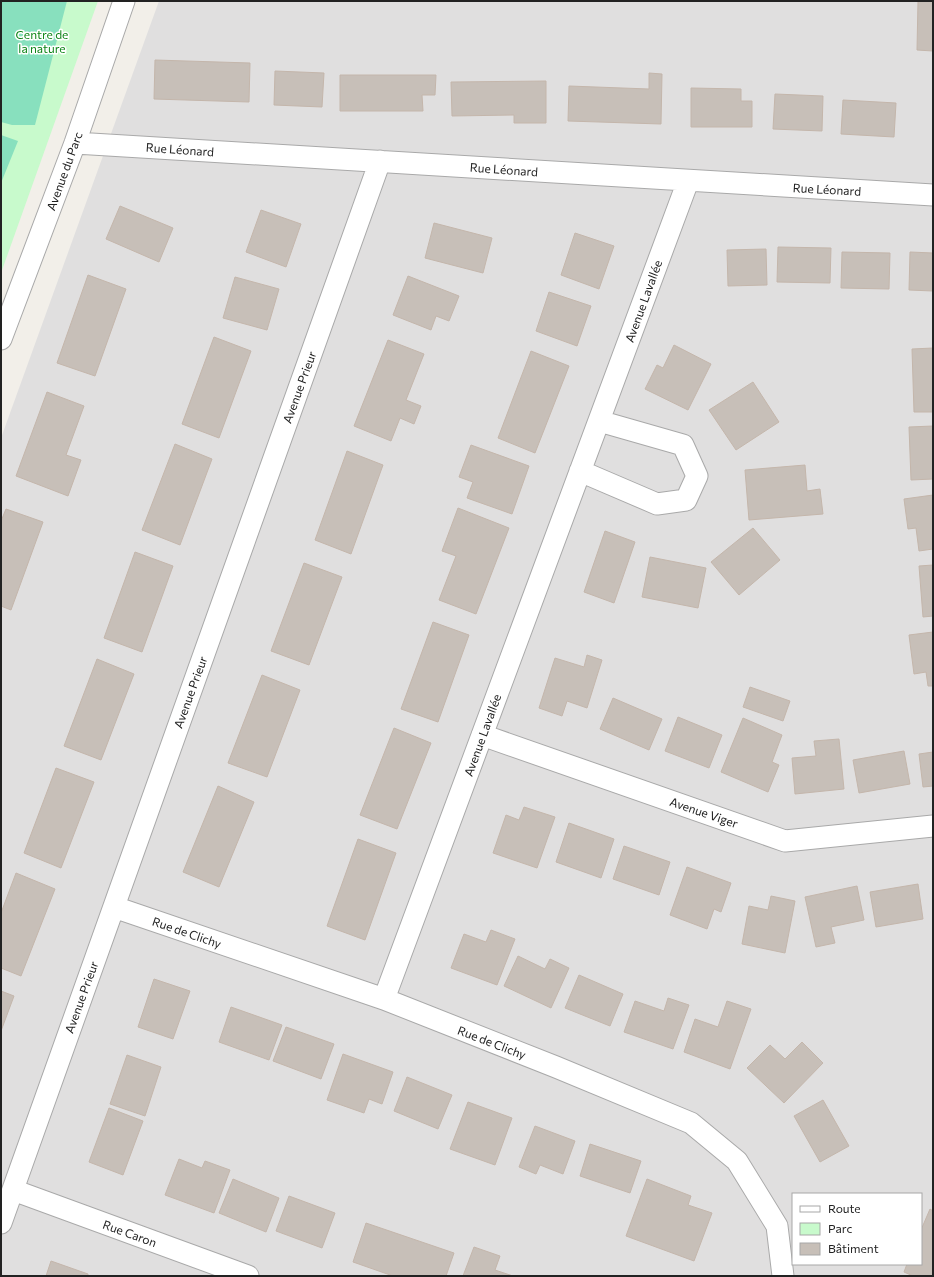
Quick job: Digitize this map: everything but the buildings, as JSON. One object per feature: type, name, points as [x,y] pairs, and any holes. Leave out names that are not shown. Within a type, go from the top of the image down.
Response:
[{"type":"street","name":"Avenue du Parc","points":[[1,339],[74,143],[124,1]]},
{"type":"street","name":"Rue Léonard","points":[[74,143],[933,195]]},
{"type":"street","name":"Avenue Prieur","points":[[1,1223],[380,162]]},
{"type":"street","name":"Avenue Lavallée","points":[[384,999],[688,181]]},
{"type":"street","points":[[580,471],[657,504],[686,500],[697,476],[683,445],[599,421]]},
{"type":"street","name":"Avenue Viger","points":[[482,735],[785,841],[933,826]]},
{"type":"street","name":"Rue de Clichy","points":[[114,907],[384,999],[556,1067],[691,1123],[737,1161],[777,1226],[783,1276]]},
{"type":"street","name":"Rue Caron","points":[[13,1190],[248,1276]]},
{"type":"shaded area","points":[[159,1],[933,1],[933,1276],[1,1276],[1,438]]},
{"type":"green space","name":"Centre de la nature","points":[[1,1],[98,1],[1,273]]},
{"type":"green space","points":[[1,1],[67,1],[35,125],[12,125],[1,122]]},
{"type":"green space","points":[[1,135],[18,141],[1,183]]}]
